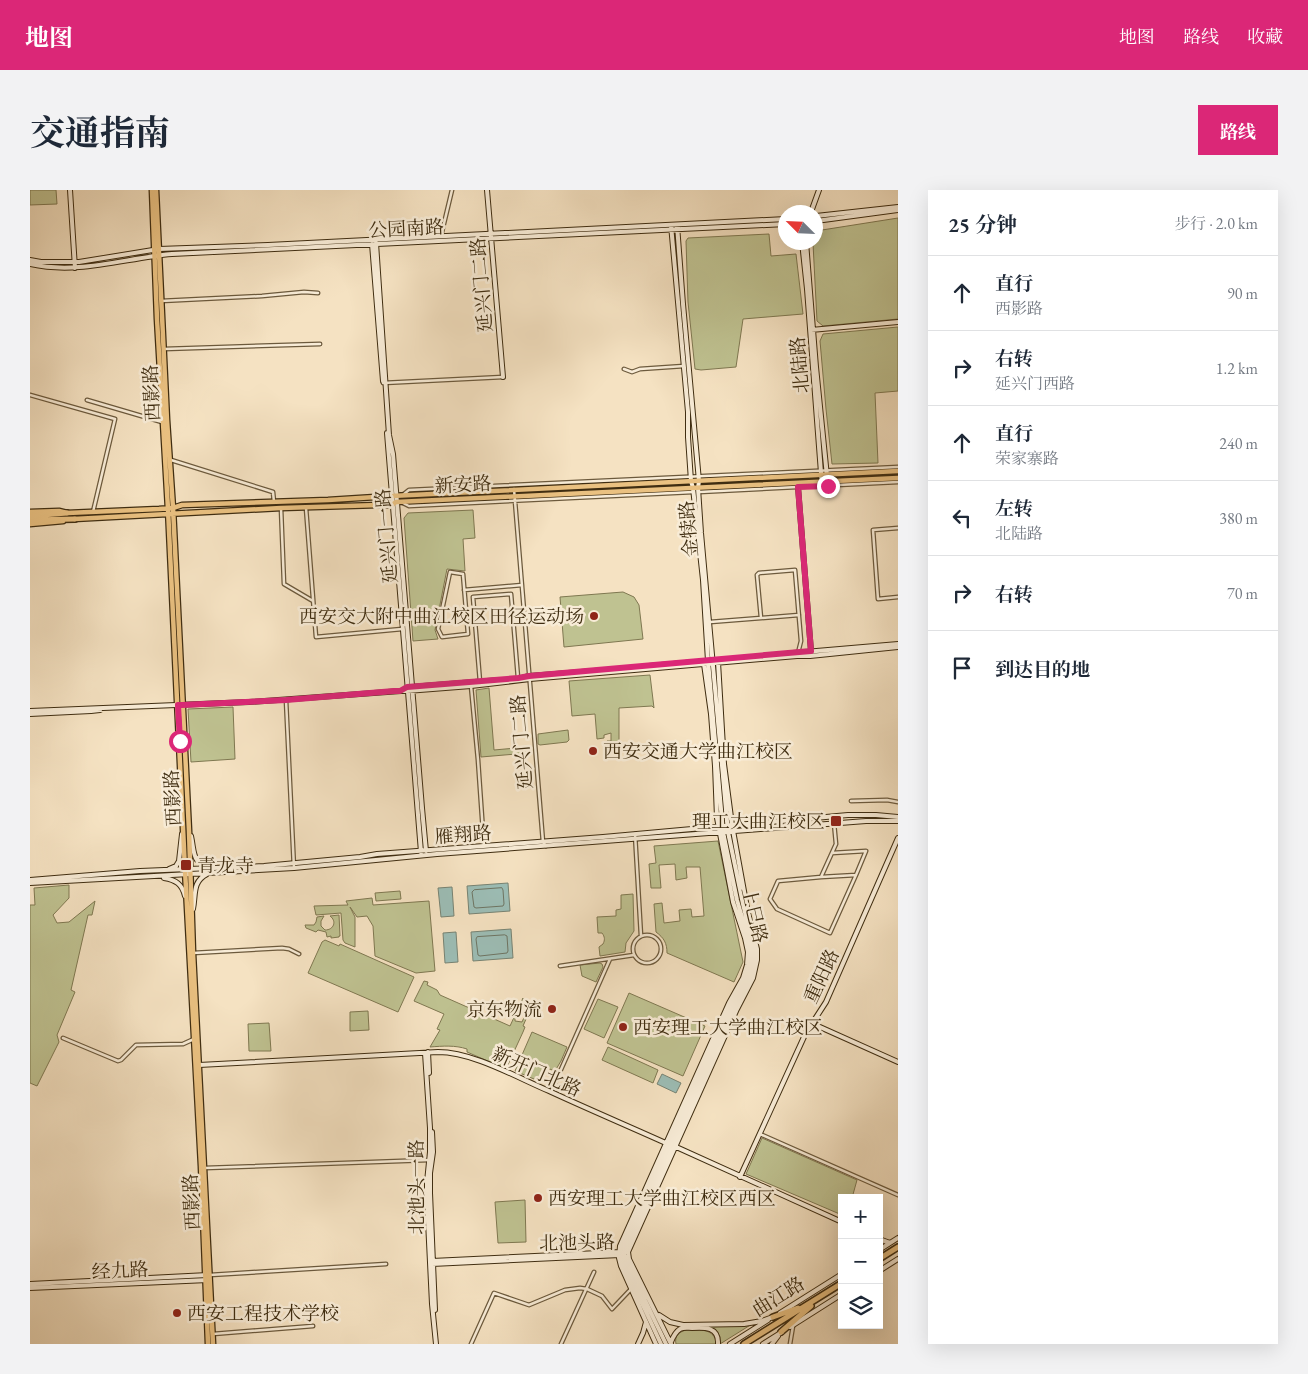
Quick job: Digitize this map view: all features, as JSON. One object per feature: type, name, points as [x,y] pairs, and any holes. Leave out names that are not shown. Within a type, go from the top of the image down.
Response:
[{"type":"highway","points":[[30,514],[67,513]]},
{"type":"highway","points":[[30,520],[75,519]]},
{"type":"highway","points":[[883,1256],[898,1247]]},
{"type":"highway","points":[[883,1260],[898,1251]]},
{"type":"highway","name":"曲江路","points":[[744,1344],[838,1287]]},
{"type":"highway","points":[[773,1317],[809,1305]]},
{"type":"highway","points":[[781,1332],[809,1305]]},
{"type":"highway","name":"曲江路","points":[[750,1344],[809,1305]]},
{"type":"main road","name":"西影路","points":[[152,190],[162,301],[170,460],[170,515],[188,872],[192,911],[208,1278],[214,1344]]},
{"type":"main road","name":"西影路","points":[[156,190],[156,249]]},
{"type":"main road","name":"西影路","points":[[157,256],[157,319],[170,508]]},
{"type":"main road","name":"新安路","points":[[67,513],[824,472],[898,471]]},
{"type":"main road","name":"新安路","points":[[30,524],[54,523],[75,519],[281,508],[825,484],[898,478]]},
{"type":"main road","name":"西影路","points":[[188,872],[186,903],[203,1168]]},
{"type":"main road","name":"西影路","points":[[208,1278],[208,1344]]},
{"type":"street","points":[[70,190],[74,268]]},
{"type":"street","points":[[440,238],[452,190]]},
{"type":"street","name":"延兴门二路","points":[[487,190],[503,377]]},
{"type":"street","points":[[814,205],[819,190]]},
{"type":"street","points":[[823,215],[898,209]]},
{"type":"street","points":[[823,220],[898,209]]},
{"type":"street","name":"公园南路","points":[[30,260],[74,262],[156,249],[440,238],[778,219]]},
{"type":"street","name":"公园南路","points":[[490,235],[678,230],[778,224]]},
{"type":"street","name":"金犊路","points":[[671,225],[688,412],[691,479],[696,490],[710,622],[711,662]]},
{"type":"street","name":"金犊路","points":[[678,225],[683,313],[699,479],[696,490],[703,580],[725,826]]},
{"type":"street","name":"公园南路","points":[[30,264],[51,268],[74,268],[157,256],[374,244],[440,238]]},
{"type":"street","name":"延兴门一路","points":[[374,244],[389,435],[393,454],[402,629],[410,689]]},
{"type":"street","name":"北陆路","points":[[803,250],[812,330]]},
{"type":"street","name":"北陆路","points":[[807,250],[825,484]]},
{"type":"street","points":[[162,301],[304,292],[318,293]]},
{"type":"street","points":[[812,330],[898,322]]},
{"type":"street","points":[[164,349],[320,344]]},
{"type":"street","points":[[624,369],[632,372],[640,369],[684,366]]},
{"type":"street","points":[[385,383],[503,377]]},
{"type":"street","points":[[30,396],[115,419],[94,512]]},
{"type":"street","points":[[87,400],[164,423]]},
{"type":"street","points":[[170,460],[273,492],[274,502]]},
{"type":"street","points":[[824,472],[898,466]]},
{"type":"street","points":[[696,490],[898,482]]},
{"type":"street","points":[[798,487],[811,651]]},
{"type":"street","name":"延兴门二路","points":[[514,488],[544,844]]},
{"type":"street","name":"延兴门一路","points":[[396,503],[424,856]]},
{"type":"street","points":[[281,508],[284,584],[312,601]]},
{"type":"street","points":[[306,508],[316,637],[402,629]]},
{"type":"street","points":[[898,528],[873,530],[878,599],[898,597]]},
{"type":"street","points":[[760,618],[758,573],[795,570],[801,641],[798,653]]},
{"type":"street","points":[[450,572],[463,574],[464,590],[468,634],[442,637],[438,630],[450,572]]},
{"type":"street","points":[[464,590],[522,585]]},
{"type":"street","points":[[480,682],[473,597],[511,594],[518,678]]},
{"type":"street","points":[[710,622],[799,615]]},
{"type":"street","points":[[467,630],[476,629]]},
{"type":"street","points":[[711,662],[811,651],[898,645]]},
{"type":"street","points":[[30,712],[91,711],[109,708],[286,700],[400,691],[529,677],[810,656],[898,645]]},
{"type":"street","points":[[656,1344],[621,1266],[622,1254],[670,1145],[751,983],[756,966],[757,949],[725,826],[724,764],[711,662]]},
{"type":"street","points":[[410,689],[470,686],[529,677]]},
{"type":"street","points":[[470,686],[478,760],[484,846]]},
{"type":"street","points":[[286,700],[294,866]]},
{"type":"street","points":[[851,801],[887,800],[898,802]]},
{"type":"street","name":"雁翔路","points":[[30,882],[163,871],[211,872],[424,856],[854,815],[898,817]]},
{"type":"street","name":"雁翔路","points":[[635,836],[726,832],[874,820],[898,821]]},
{"type":"street","points":[[821,877],[836,844],[834,823]]},
{"type":"street","points":[[186,824],[197,861],[205,865],[225,868]]},
{"type":"street","points":[[163,871],[174,867],[179,861],[180,845],[186,824]]},
{"type":"street","name":"上巳路","points":[[670,1145],[730,1007],[743,985],[750,963],[750,944],[737,900],[725,826]]},
{"type":"street","points":[[635,836],[641,936]]},
{"type":"street","name":"重阳路","points":[[740,1177],[811,1023],[826,1002],[898,838]]},
{"type":"street","name":"雁翔路","points":[[30,882],[157,876],[225,868],[294,866],[424,851],[544,844]]},
{"type":"street","points":[[832,853],[866,851],[856,875],[830,933],[777,909],[770,898],[778,881],[856,875]]},
{"type":"street","points":[[192,911],[196,884],[211,872]]},
{"type":"street","points":[[157,876],[178,882],[183,889],[186,903]]},
{"type":"street","points":[[649,935],[656,938],[660,945],[661,953],[657,960],[648,964],[640,962],[634,955],[634,942],[641,936],[649,935]]},
{"type":"street","points":[[193,953],[282,948],[290,949],[299,954]]},
{"type":"street","points":[[560,966],[634,955]]},
{"type":"street","points":[[551,1092],[610,959]]},
{"type":"street","points":[[811,1023],[898,1062]]},
{"type":"street","points":[[63,1038],[118,1061],[136,1045],[183,1044],[194,1039]]},
{"type":"street","name":"新开门北路","points":[[199,1065],[427,1052],[449,1052],[468,1056],[838,1220]]},
{"type":"street","name":"北池头一路","points":[[427,1052],[430,1128],[427,1189],[431,1262]]},
{"type":"street","name":"北池头一路","points":[[427,1052],[433,1152],[430,1180],[431,1262],[432,1304],[436,1344]]},
{"type":"street","points":[[759,1134],[898,1195]]},
{"type":"street","points":[[622,1254],[631,1244],[670,1145]]},
{"type":"street","points":[[203,1168],[429,1160]]},
{"type":"street","points":[[883,1248],[898,1238]]},
{"type":"street","points":[[883,1241],[890,1244]]},
{"type":"street","points":[[622,1254],[661,1344]]},
{"type":"street","points":[[622,1254],[629,1259],[657,1313],[670,1344]]},
{"type":"street","name":"北池头路","points":[[431,1262],[622,1254]]},
{"type":"street","points":[[883,1268],[898,1259]]},
{"type":"street","points":[[208,1278],[386,1264]]},
{"type":"street","points":[[561,1344],[588,1289],[594,1272]]},
{"type":"street","name":"曲江路","points":[[730,1344],[838,1276]]},
{"type":"street","name":"经九路","points":[[30,1284],[208,1278]]},
{"type":"street","name":"经九路","points":[[30,1288],[208,1278]]},
{"type":"street","points":[[471,1344],[494,1293],[529,1305],[565,1290],[588,1289],[602,1296],[612,1309],[632,1289]]},
{"type":"street","name":"曲江路","points":[[763,1344],[838,1296]]},
{"type":"street","points":[[647,1308],[670,1322],[683,1325],[744,1324],[773,1317]]},
{"type":"street","points":[[638,1344],[646,1322],[647,1308]]},
{"type":"street","points":[[647,1308],[670,1344]]},
{"type":"street","points":[[790,1344],[794,1324]]},
{"type":"street","points":[[213,1334],[313,1326]]},
{"type":"street","points":[[670,1344],[674,1334],[681,1329],[705,1327],[711,1329],[716,1334],[718,1344]]},
{"type":"street","points":[[772,1344],[781,1332]]},
{"type":"green space","points":[[30,190],[56,190],[57,204],[30,205]]},
{"type":"green space","points":[[898,218],[898,319],[823,326],[817,321],[813,250],[823,250],[823,230]]},
{"type":"green space","points":[[769,234],[771,256],[796,254],[803,314],[743,319],[736,367],[695,369],[688,302],[686,241],[688,238]]},
{"type":"green space","points":[[898,327],[898,391],[875,393],[878,463],[832,464],[820,341],[823,334]]},
{"type":"green space","points":[[473,510],[475,538],[463,539],[465,571],[447,569],[435,630],[438,639],[413,641],[404,518],[408,513]]},
{"type":"green space","points":[[623,592],[634,597],[639,605],[643,639],[564,647],[560,597]]},
{"type":"green space","points":[[650,675],[654,708],[652,706],[619,708],[619,746],[608,747],[607,741],[611,741],[611,733],[604,735],[604,738],[597,739],[595,714],[572,716],[569,681]]},
{"type":"green space","points":[[489,688],[494,750],[527,747],[528,753],[481,757],[476,690]]},
{"type":"green space","points":[[233,707],[235,759],[191,762],[188,709]]},
{"type":"green space","points":[[568,730],[569,740],[567,742],[538,744],[538,734]]},
{"type":"green space","points":[[718,841],[743,962],[734,982],[667,953],[664,941],[656,932],[654,904],[662,903],[664,923],[680,921],[679,910],[691,909],[692,917],[704,916],[700,867],[686,867],[687,878],[676,880],[675,864],[659,865],[661,888],[651,888],[649,864],[656,863],[654,846]]},
{"type":"green space","points":[[69,885],[69,898],[53,915],[57,923],[69,922],[95,901],[92,915],[88,915],[71,990],[75,992],[57,1035],[59,1042],[37,1086],[30,1083],[30,905],[35,905],[34,888]]},
{"type":"green space","points":[[400,891],[401,899],[376,901],[375,893]]},
{"type":"green space","points":[[633,894],[634,931],[626,943],[625,952],[600,956],[599,947],[603,944],[604,936],[602,933],[598,933],[597,917],[616,916],[616,910],[621,909],[621,895]]},
{"type":"green space","points":[[372,898],[373,905],[429,901],[435,971],[416,973],[375,956],[373,926],[367,916],[357,917],[350,907],[355,917],[355,947],[345,943],[343,940],[341,913],[316,915],[314,906],[348,905],[346,901]]},
{"type":"green space","points":[[339,915],[339,937],[327,937],[326,932],[318,930],[316,932],[306,928],[305,925],[314,925],[317,917],[324,916],[321,926],[325,930],[331,929],[334,923],[330,916]]},
{"type":"green space","points":[[325,940],[339,946],[340,944],[414,977],[398,1012],[308,973],[322,942]]},
{"type":"green space","points":[[600,963],[603,967],[596,982],[582,976],[580,965]]},
{"type":"green space","points":[[424,981],[428,982],[427,985],[437,990],[440,995],[510,1026],[523,998],[523,1003],[515,1021],[522,1022],[531,1002],[533,1003],[523,1026],[525,1027],[523,1032],[506,1069],[467,1052],[467,1049],[453,1046],[430,1047],[440,1030],[437,1029],[444,1014],[414,1001]]},
{"type":"green space","points":[[629,993],[705,1026],[683,1076],[607,1043]]},
{"type":"green space","points":[[598,999],[618,1007],[604,1038],[584,1029]]},
{"type":"green space","points":[[368,1011],[369,1030],[350,1031],[350,1012]]},
{"type":"green space","points":[[269,1023],[271,1051],[249,1051],[248,1024]]},
{"type":"green space","points":[[532,1032],[567,1047],[555,1071],[547,1068],[543,1077],[536,1076],[534,1079],[515,1071]]},
{"type":"green space","points":[[608,1047],[658,1070],[653,1083],[602,1060]]},
{"type":"green space","points":[[762,1138],[857,1180],[853,1194],[838,1194],[838,1213],[746,1174]]},
{"type":"green space","points":[[525,1200],[526,1242],[498,1243],[495,1202]]},
{"type":"green space","points":[[752,1324],[720,1344],[717,1334],[709,1327]]},
{"type":"green space","points":[[687,1330],[706,1331],[713,1335],[716,1344],[676,1344],[678,1334]]},
{"type":"water","points":[[508,883],[510,911],[469,914],[467,886]]},
{"type":"water","points":[[452,887],[454,916],[441,917],[438,888]]},
{"type":"water","points":[[511,929],[513,958],[473,961],[471,932]]},
{"type":"water","points":[[456,932],[458,962],[445,963],[443,933]]},
{"type":"water","points":[[662,1074],[681,1083],[676,1093],[657,1084]]},
{"type":"place","name":"西安交大附中曲江校区田径运动场","points":[[594,616]]},
{"type":"place","name":"西安交通大学曲江校区","points":[[593,751]]},
{"type":"place","name":"理工大曲江校区","points":[[836,821]]},
{"type":"place","name":"青龙寺","points":[[186,865]]},
{"type":"place","name":"京东物流","points":[[552,1009]]},
{"type":"place","name":"西安理工大学曲江校区","points":[[623,1027]]},
{"type":"place","name":"西安理工大学曲江校区西区","points":[[538,1198]]},
{"type":"place","name":"西安工程技术学校","points":[[177,1313]]},
{"type":"route","points":[[180,741],[178,705],[286,700],[400,691],[407,687],[811,651],[798,487],[828,486]]}]
